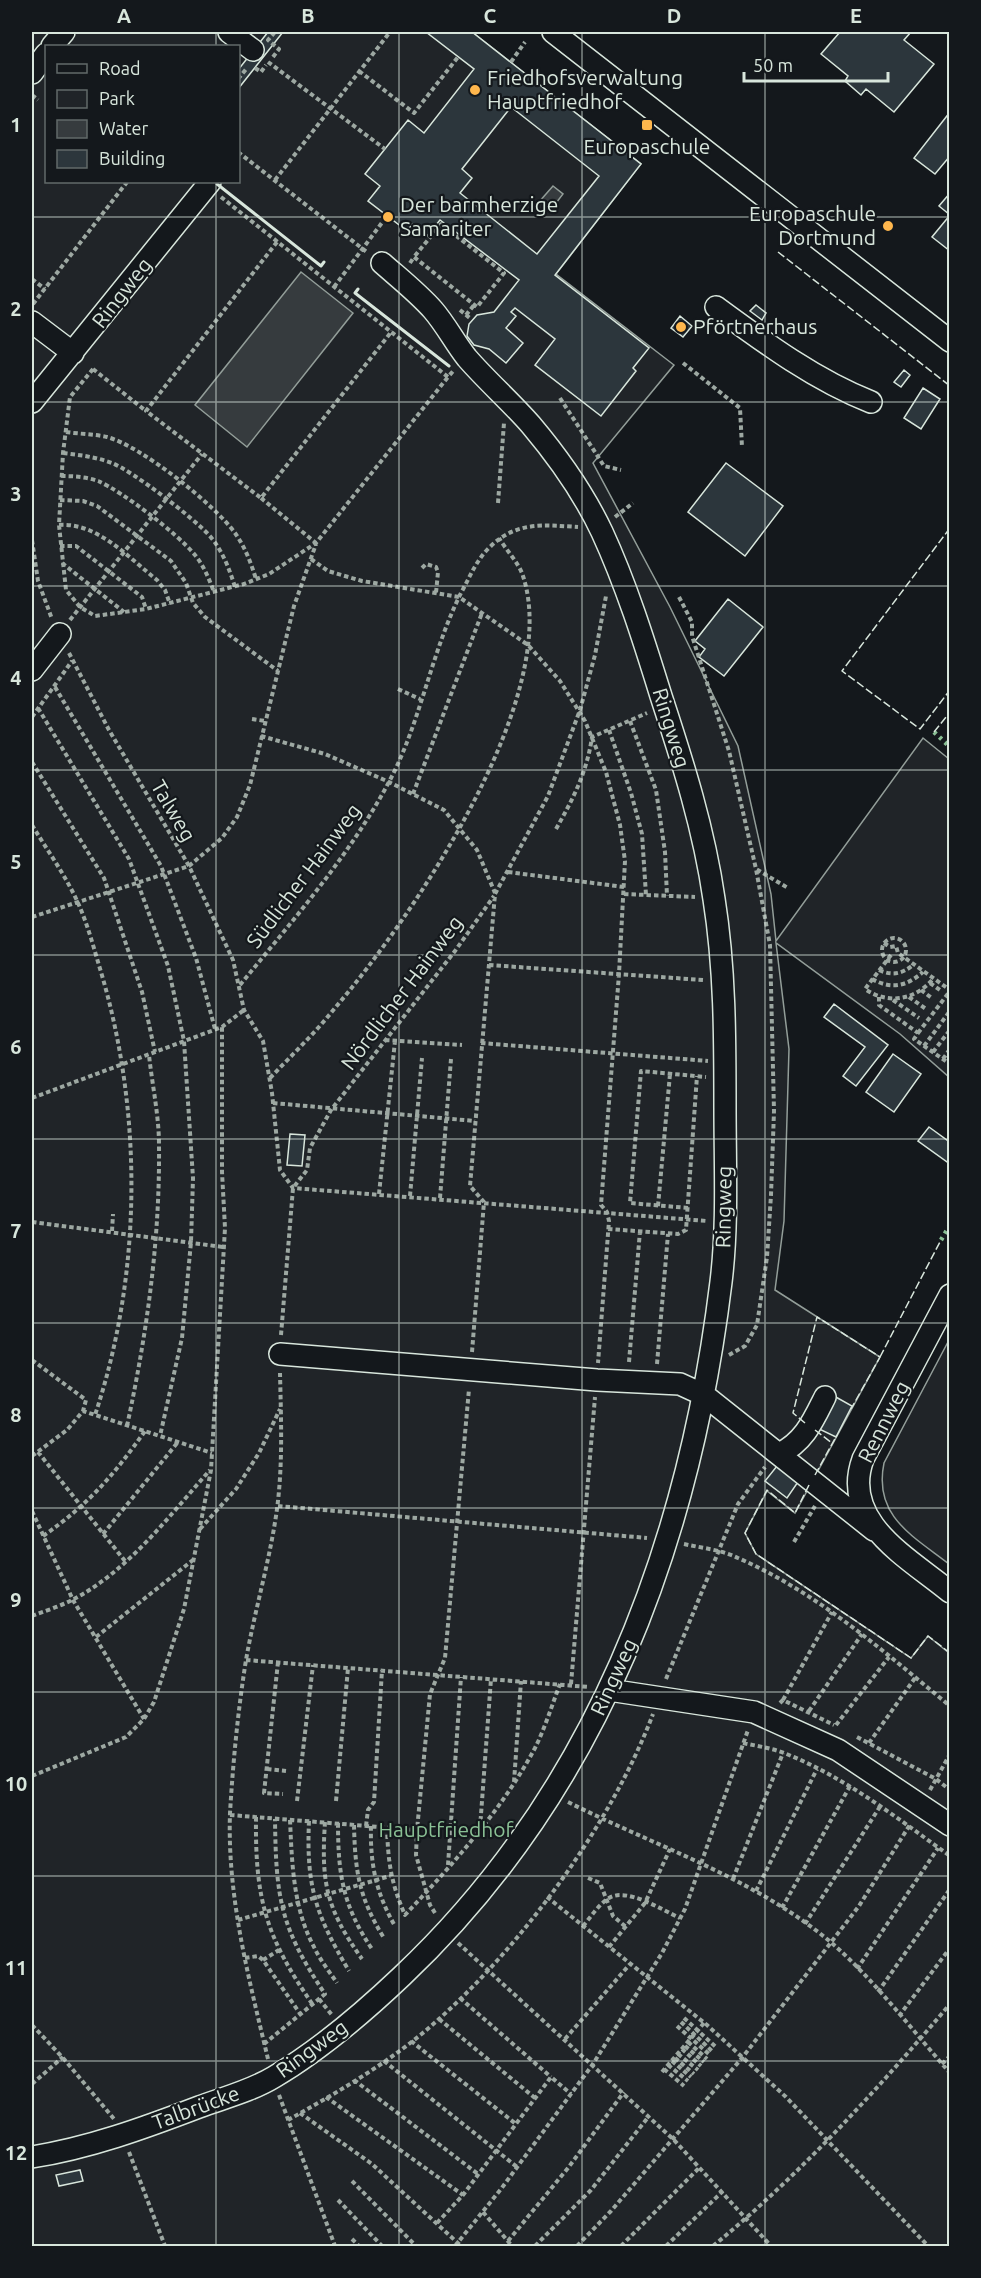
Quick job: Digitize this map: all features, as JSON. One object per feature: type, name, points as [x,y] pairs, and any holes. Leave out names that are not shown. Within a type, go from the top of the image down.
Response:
[{"type":"street","points":[[53,45],[64,32]]},
{"type":"street","points":[[229,32],[258,54]]},
{"type":"street","points":[[561,34],[950,341]]},
{"type":"street","points":[[32,73],[45,55]]},
{"type":"street","name":"Ringweg","points":[[32,402],[208,184]]},
{"type":"street","name":"Ringweg","points":[[252,2088],[272,2078],[370,2007],[450,1931],[519,1843],[553,1794],[609,1690],[643,1615],[668,1540],[688,1469],[704,1395],[722,1280],[725,1223],[723,982],[714,898],[697,812],[664,705],[601,529],[572,480],[532,427],[465,355],[430,307],[382,263]]},
{"type":"street","points":[[717,307],[761,341],[832,384],[871,402]]},
{"type":"street","points":[[33,311],[73,353]]},
{"type":"street","points":[[32,670],[60,634]]},
{"type":"street","name":"Rennweg","points":[[950,1295],[858,1472],[860,1499],[874,1530],[950,1592]]},
{"type":"street","points":[[280,1354],[597,1380],[680,1384],[704,1395],[874,1530]]},
{"type":"street","points":[[778,1453],[795,1447],[805,1436],[825,1397]]},
{"type":"street","points":[[609,1690],[754,1712],[838,1750],[923,1804],[950,1825]]},
{"type":"street","name":"Talbrücke","points":[[133,2131],[252,2088]]},
{"type":"street","points":[[32,2157],[60,2153],[133,2131]]},
{"type":"path","points":[[275,180],[390,32]]},
{"type":"path","points":[[511,62],[525,42]]},
{"type":"path","points":[[258,54],[385,149]]},
{"type":"path","points":[[359,71],[414,113],[458,57]]},
{"type":"path","points":[[32,95],[38,100]]},
{"type":"path","points":[[240,154],[363,249]]},
{"type":"path","points":[[33,311],[45,289],[127,183]]},
{"type":"path","points":[[208,184],[276,242],[448,377]]},
{"type":"path","points":[[334,287],[387,216]]},
{"type":"path","points":[[398,278],[414,257],[441,224],[504,273],[477,307],[414,257]]},
{"type":"path","points":[[146,411],[276,242]]},
{"type":"path","points":[[32,279],[45,289]]},
{"type":"path","points":[[466,315],[474,305]]},
{"type":"path","points":[[261,498],[392,331]]},
{"type":"path","points":[[73,353],[316,543]]},
{"type":"path","points":[[682,363],[740,408],[742,447]]},
{"type":"path","points":[[93,369],[70,397],[63,453],[59,525],[66,590],[81,607],[95,616],[146,609],[235,587],[256,579],[316,543],[453,372]]},
{"type":"path","points":[[560,398],[604,466],[621,470]]},
{"type":"path","points":[[65,432],[107,437],[129,446],[179,482],[222,516],[249,556],[256,579]]},
{"type":"path","points":[[498,503],[502,445]]},
{"type":"path","points":[[63,453],[94,457],[114,464],[165,500],[208,534],[229,567],[235,587]]},
{"type":"path","points":[[60,634],[202,454]]},
{"type":"path","points":[[62,476],[96,480],[113,489],[186,545],[197,557],[214,592]]},
{"type":"path","points":[[60,500],[83,501],[97,506],[137,536],[179,571],[192,599],[205,617],[278,671]]},
{"type":"path","points":[[270,1078],[336,1008],[416,902],[459,828],[518,702],[528,645],[530,615],[523,575],[499,538],[516,529],[536,524],[601,529]]},
{"type":"path","points":[[59,525],[83,527],[123,554],[157,580],[170,604]]},
{"type":"path","name":"Südlicher Hainweg","points":[[240,986],[341,856],[389,782],[403,751],[440,640],[459,597],[477,562],[499,538]]},
{"type":"path","name":"Talweg","points":[[32,540],[38,581],[60,634],[109,730],[189,867],[233,960],[244,1010]]},
{"type":"path","points":[[32,917],[189,867],[222,838],[237,817],[250,786],[294,606],[316,543]]},
{"type":"path","points":[[60,546],[76,546],[142,597],[146,609]]},
{"type":"path","points":[[311,559],[328,571],[362,580],[459,597],[528,645],[544,661],[580,710],[606,772],[620,825],[624,894],[601,1205],[607,1212],[608,1229],[571,1684]]},
{"type":"path","points":[[62,563],[124,612]]},
{"type":"path","points":[[422,567],[426,564],[436,567],[438,572],[436,593]]},
{"type":"path","name":"Nördlicher Hainweg","points":[[293,1188],[307,1170],[310,1148],[331,1110],[455,951],[495,894],[548,796],[580,710],[615,565]]},
{"type":"path","points":[[679,597],[682,608],[692,622],[692,636],[729,751],[756,869],[770,945],[773,1014],[774,1127],[767,1257],[757,1325],[745,1346],[708,1367]]},
{"type":"path","points":[[413,794],[482,613]]},
{"type":"path","points":[[32,717],[72,660]]},
{"type":"path","points":[[55,687],[164,874],[196,958],[215,1029]]},
{"type":"path","points":[[398,689],[420,699]]},
{"type":"path","points":[[592,737],[664,705]]},
{"type":"path","points":[[38,708],[129,859],[168,966],[184,1041],[193,1178],[191,1242],[182,1338],[160,1436]]},
{"type":"path","points":[[252,719],[265,722]]},
{"type":"path","points":[[630,721],[656,790],[665,852],[667,896]]},
{"type":"path","points":[[609,730],[631,793],[642,834],[646,895]]},
{"type":"path","points":[[261,736],[325,754],[389,782],[444,810],[477,850],[495,894],[470,1186],[484,1202],[471,1368],[445,1658],[429,1694],[417,1830],[416,1855],[430,1905],[450,1931],[487,1970],[624,2092],[674,2140],[723,2191],[770,2246]]},
{"type":"path","points":[[556,829],[578,789],[588,764],[592,737]]},
{"type":"path","points":[[32,762],[101,872],[142,992],[155,1052]]},
{"type":"path","points":[[32,825],[78,902],[111,1005],[123,1064],[131,1134],[130,1233],[118,1320],[104,1386],[94,1415]]},
{"type":"path","points":[[756,869],[788,888]]},
{"type":"path","points":[[508,872],[624,887]]},
{"type":"path","points":[[624,894],[714,898]]},
{"type":"path","points":[[894,938],[900,940],[905,947],[903,957],[897,962],[887,960],[882,954],[884,943],[894,938]]},
{"type":"path","points":[[884,943],[890,947],[896,946],[900,940]]},
{"type":"path","points":[[896,946],[898,953],[923,972],[940,990]]},
{"type":"path","points":[[890,947],[891,955]]},
{"type":"path","points":[[898,953],[891,955],[865,989],[879,997],[892,999],[909,997],[931,981]]},
{"type":"path","points":[[489,965],[723,982]]},
{"type":"path","points":[[879,970],[892,974],[906,971],[913,965]]},
{"type":"path","points":[[872,979],[880,984],[897,986],[906,984],[923,972]]},
{"type":"path","points":[[931,981],[950,991],[914,1039],[950,1064]]},
{"type":"path","points":[[921,990],[933,999]]},
{"type":"path","points":[[879,997],[879,1005],[918,1033]]},
{"type":"path","points":[[909,997],[926,1009]]},
{"type":"path","points":[[892,999],[919,1018]]},
{"type":"path","points":[[32,1098],[215,1029],[244,1010],[263,1041],[270,1078],[280,1170],[293,1188],[280,1354],[278,1506],[246,1660],[230,1815],[238,1920],[244,1958],[272,2078],[334,2247]]},
{"type":"path","points":[[924,1046],[950,1011]]},
{"type":"path","points":[[32,1776],[126,1737],[144,1719],[154,1702],[184,1610],[211,1470],[225,1228],[222,1172],[222,1026]]},
{"type":"path","points":[[933,1052],[950,1030]]},
{"type":"path","points":[[384,1040],[462,1045]]},
{"type":"path","points":[[379,1194],[395,1041]]},
{"type":"path","points":[[482,1043],[613,1054],[725,1070]]},
{"type":"path","points":[[943,1059],[950,1049]]},
{"type":"path","points":[[127,1426],[151,1298],[155,1238],[159,1143],[149,1054]]},
{"type":"path","points":[[410,1196],[422,1058]]},
{"type":"path","points":[[440,1198],[451,1059]]},
{"type":"path","points":[[688,1208],[630,1203],[641,1071],[697,1076],[725,1070]]},
{"type":"path","points":[[658,1206],[670,1074]]},
{"type":"path","points":[[608,1229],[668,1234],[683,1234],[686,1230],[697,1076]]},
{"type":"path","points":[[273,1103],[331,1110],[475,1121]]},
{"type":"path","points":[[293,1188],[440,1198],[725,1223]]},
{"type":"path","points":[[112,1231],[113,1214]]},
{"type":"path","points":[[32,1222],[130,1233],[223,1247]]},
{"type":"path","points":[[628,1381],[640,1232]]},
{"type":"path","points":[[656,1382],[668,1234]]},
{"type":"path","points":[[32,1360],[86,1400],[83,1411],[68,1430],[32,1456]]},
{"type":"path","points":[[199,1530],[236,1489],[259,1453],[280,1407]]},
{"type":"path","points":[[83,1411],[212,1453]]},
{"type":"path","points":[[43,1536],[109,1480],[145,1431]]},
{"type":"path","points":[[103,1534],[178,1442]]},
{"type":"path","points":[[38,1452],[125,1561]]},
{"type":"path","points":[[288,2120],[384,2061],[439,2019],[487,1970],[547,1897],[602,1819],[640,1747],[716,1551],[738,1504],[778,1453]]},
{"type":"path","points":[[32,1616],[73,1600],[125,1561],[211,1470]]},
{"type":"path","points":[[794,1542],[825,1490]]},
{"type":"path","points":[[278,1506],[668,1540],[716,1551],[736,1557],[800,1590],[862,1634],[950,1706]]},
{"type":"path","points":[[32,1511],[73,1600],[144,1719]]},
{"type":"path","points":[[96,1637],[194,1560]]},
{"type":"path","points":[[783,1700],[832,1612]]},
{"type":"path","points":[[809,1711],[862,1634]]},
{"type":"path","points":[[836,1725],[889,1657]]},
{"type":"path","points":[[246,1660],[571,1684],[609,1690]]},
{"type":"path","points":[[278,1662],[264,1793],[283,1794]]},
{"type":"path","points":[[297,1800],[313,1665]]},
{"type":"path","points":[[336,1801],[348,1668]]},
{"type":"path","points":[[382,1670],[374,1802],[368,1810],[374,1880],[382,1904],[394,1926]]},
{"type":"path","points":[[448,1867],[461,1677]]},
{"type":"path","points":[[868,1743],[915,1678]]},
{"type":"path","points":[[480,1828],[491,1679]]},
{"type":"path","points":[[514,1784],[521,1681]]},
{"type":"path","points":[[387,1827],[391,1876],[405,1915],[448,1867],[514,1784],[536,1746],[560,1684]]},
{"type":"path","points":[[300,2113],[372,2164],[458,2245],[593,2064],[647,1978],[680,1918],[754,1712]]},
{"type":"path","points":[[744,1743],[783,1753],[850,1786],[881,1805],[950,1856]]},
{"type":"path","points":[[733,1879],[783,1753]]},
{"type":"path","points":[[577,2247],[674,2140],[832,1943],[859,1906],[909,1827],[950,1754]]},
{"type":"path","points":[[267,1769],[286,1771]]},
{"type":"path","points":[[756,1891],[817,1769]]},
{"type":"path","points":[[782,1908],[850,1786]]},
{"type":"path","points":[[553,1794],[602,1819],[701,1862],[756,1891],[805,1924],[832,1943],[950,2073]]},
{"type":"path","points":[[805,1924],[881,1805]]},
{"type":"path","points":[[230,1815],[417,1830]]},
{"type":"path","points":[[256,1817],[255,1862],[263,1912],[285,1964],[313,2004]]},
{"type":"path","points":[[264,2044],[325,1994],[302,1959],[281,1907],[276,1875],[275,1819]]},
{"type":"path","points":[[290,1820],[292,1872],[298,1902],[314,1947],[337,1983]]},
{"type":"path","points":[[309,1821],[307,1858],[312,1898],[325,1932],[349,1971]]},
{"type":"path","points":[[325,1822],[322,1867],[327,1894],[343,1932],[362,1959]]},
{"type":"path","points":[[338,1823],[338,1862],[342,1890],[356,1925],[372,1949]]},
{"type":"path","points":[[354,1825],[358,1885],[371,1917],[384,1938]]},
{"type":"path","points":[[857,1969],[938,1848]]},
{"type":"path","points":[[609,1947],[645,1903],[670,1849]]},
{"type":"path","points":[[238,1920],[391,1876]]},
{"type":"path","points":[[588,1878],[600,1884],[612,1916],[626,1927]]},
{"type":"path","points":[[878,1992],[950,1889]]},
{"type":"path","points":[[583,1926],[606,1901],[625,1893],[680,1918]]},
{"type":"path","points":[[547,1897],[705,2023],[786,2097],[826,2142],[928,2247]]},
{"type":"path","points":[[899,2016],[950,1948]]},
{"type":"path","points":[[263,1960],[279,1950]]},
{"type":"path","points":[[244,1958],[258,1956],[263,1960],[301,2015]]},
{"type":"path","points":[[565,2039],[630,1964]]},
{"type":"path","points":[[460,1998],[571,2094]]},
{"type":"path","points":[[319,1999],[338,2022]]},
{"type":"path","points":[[713,2247],[747,2219],[826,2142],[950,2004]]},
{"type":"path","points":[[439,2019],[536,2098]]},
{"type":"path","points":[[701,2066],[690,2040],[681,2022],[690,2040],[701,2066]]},
{"type":"path","points":[[701,2066],[663,2071],[705,2023]]},
{"type":"path","points":[[32,2025],[133,2131],[129,2153],[165,2247]]},
{"type":"path","points":[[690,2040],[701,2066]]},
{"type":"path","points":[[411,2041],[516,2124]]},
{"type":"path","points":[[942,2065],[950,2056]]},
{"type":"path","points":[[32,2085],[63,2057]]},
{"type":"path","points":[[673,2059],[701,2066]]},
{"type":"path","points":[[673,2059],[701,2066]]},
{"type":"path","points":[[384,2061],[517,2167]]},
{"type":"path","points":[[437,2223],[463,2195],[551,2077]]},
{"type":"path","points":[[354,2080],[478,2174]]},
{"type":"path","points":[[508,2241],[568,2168],[624,2092]]},
{"type":"path","points":[[326,2097],[463,2195]]},
{"type":"path","points":[[535,2247],[591,2190],[649,2116]]},
{"type":"path","points":[[621,2247],[700,2167]]},
{"type":"path","points":[[352,2181],[416,2247]]},
{"type":"path","points":[[666,2247],[723,2191]]},
{"type":"path","points":[[338,2200],[382,2247]]},
{"type":"path","points":[[483,2212],[512,2247]]},
{"type":"path","points":[[352,2239],[359,2247]]},
{"type":"green space","name":"Hauptfriedhof","points":[[32,32],[472,32],[641,164],[556,274],[674,365],[593,463],[670,607],[738,746],[771,894],[776,941],[923,738],[949,759],[949,1077],[900,1034],[776,943],[789,1049],[784,1221],[775,1290],[880,1357],[795,1513],[767,1491],[745,1533],[756,1554],[911,1658],[928,1636],[949,1653],[949,2246],[32,2246]]},
{"type":"green space","points":[[949,1340],[949,1564],[899,1523],[884,1497],[882,1481],[884,1463]]},
{"type":"water","points":[[553,186],[563,194],[550,211],[539,202]]},
{"type":"water","points":[[301,272],[353,313],[247,447],[195,405]]},
{"type":"building","points":[[268,32],[283,32],[240,86],[240,67]]},
{"type":"building","points":[[426,32],[472,32],[641,164],[555,275],[649,348],[633,368],[636,371],[601,416],[535,365],[555,339],[515,308],[511,312],[516,316],[506,328],[523,343],[506,363],[489,349],[474,345],[467,336],[469,324],[477,315],[494,312],[519,280],[440,220],[427,236],[412,224],[407,231],[368,201],[380,186],[365,174],[408,120],[424,133],[474,69]],"holes":[[[511,107],[599,176],[537,254],[460,193],[472,178],[462,169]]]},
{"type":"building","points":[[840,32],[911,32],[904,40],[934,64],[894,112],[866,89],[861,95],[845,81],[848,76],[821,54]]},
{"type":"building","points":[[950,112],[950,156],[935,174],[914,158]]},
{"type":"building","points":[[950,193],[950,215],[939,206]]},
{"type":"building","points":[[950,215],[950,251],[932,237]]},
{"type":"building","points":[[756,305],[766,313],[762,320],[750,311]]},
{"type":"building","name":"Pförtnerhaus","points":[[680,316],[692,326],[683,337],[671,328]]},
{"type":"building","points":[[904,370],[910,375],[901,387],[894,382]]},
{"type":"building","points":[[923,388],[940,399],[921,429],[904,418]]},
{"type":"building","points":[[726,463],[783,506],[745,556],[688,512]]},
{"type":"building","points":[[728,599],[763,627],[724,676],[699,657],[705,649],[695,641]]},
{"type":"building","points":[[834,1004],[888,1045],[856,1086],[843,1076],[865,1047],[824,1017]]},
{"type":"building","points":[[893,1054],[921,1074],[894,1112],[866,1092]]},
{"type":"building","points":[[929,1127],[947,1140],[950,1138],[950,1164],[918,1141]]},
{"type":"building","points":[[290,1134],[305,1135],[302,1166],[287,1165]]},
{"type":"building","points":[[834,1396],[852,1406],[836,1437],[817,1428]]},
{"type":"building","points":[[777,1466],[798,1482],[787,1498],[765,1481]]},
{"type":"building","points":[[80,2170],[83,2181],[59,2186],[56,2175]]},
{"type":"hedge","points":[[934,732],[950,747]]},
{"type":"hedge","points":[[941,1240],[950,1225]]},
{"type":"fence","points":[[778,252],[950,386]]},
{"type":"fence","points":[[950,528],[842,671],[920,729],[950,690]]},
{"type":"fence","points":[[934,732],[950,712]]},
{"type":"fence","points":[[880,1357],[941,1240]]},
{"type":"fence","points":[[805,1423],[793,1413],[817,1317],[880,1357],[851,1409]]},
{"type":"fence","points":[[815,1430],[832,1443]]},
{"type":"fence","points":[[815,1475],[837,1435]]},
{"type":"fence","points":[[809,1485],[795,1513],[767,1490],[745,1533],[756,1554],[911,1658],[928,1636],[950,1653]]},
{"type":"wall","points":[[217,184],[321,266],[324,262]]},
{"type":"wall","points":[[358,289],[355,293],[449,366]]},
{"type":"place","name":"Friedhofsverwaltung Hauptfriedhof","points":[[475,90]]},
{"type":"place","name":"Europaschule","points":[[647,125]]},
{"type":"place","name":"Der barmherzige Samariter","points":[[388,217]]},
{"type":"place","name":"Europaschule Dortmund","points":[[888,226]]},
{"type":"place","name":"Pförtnerhaus","points":[[681,327]]}]
